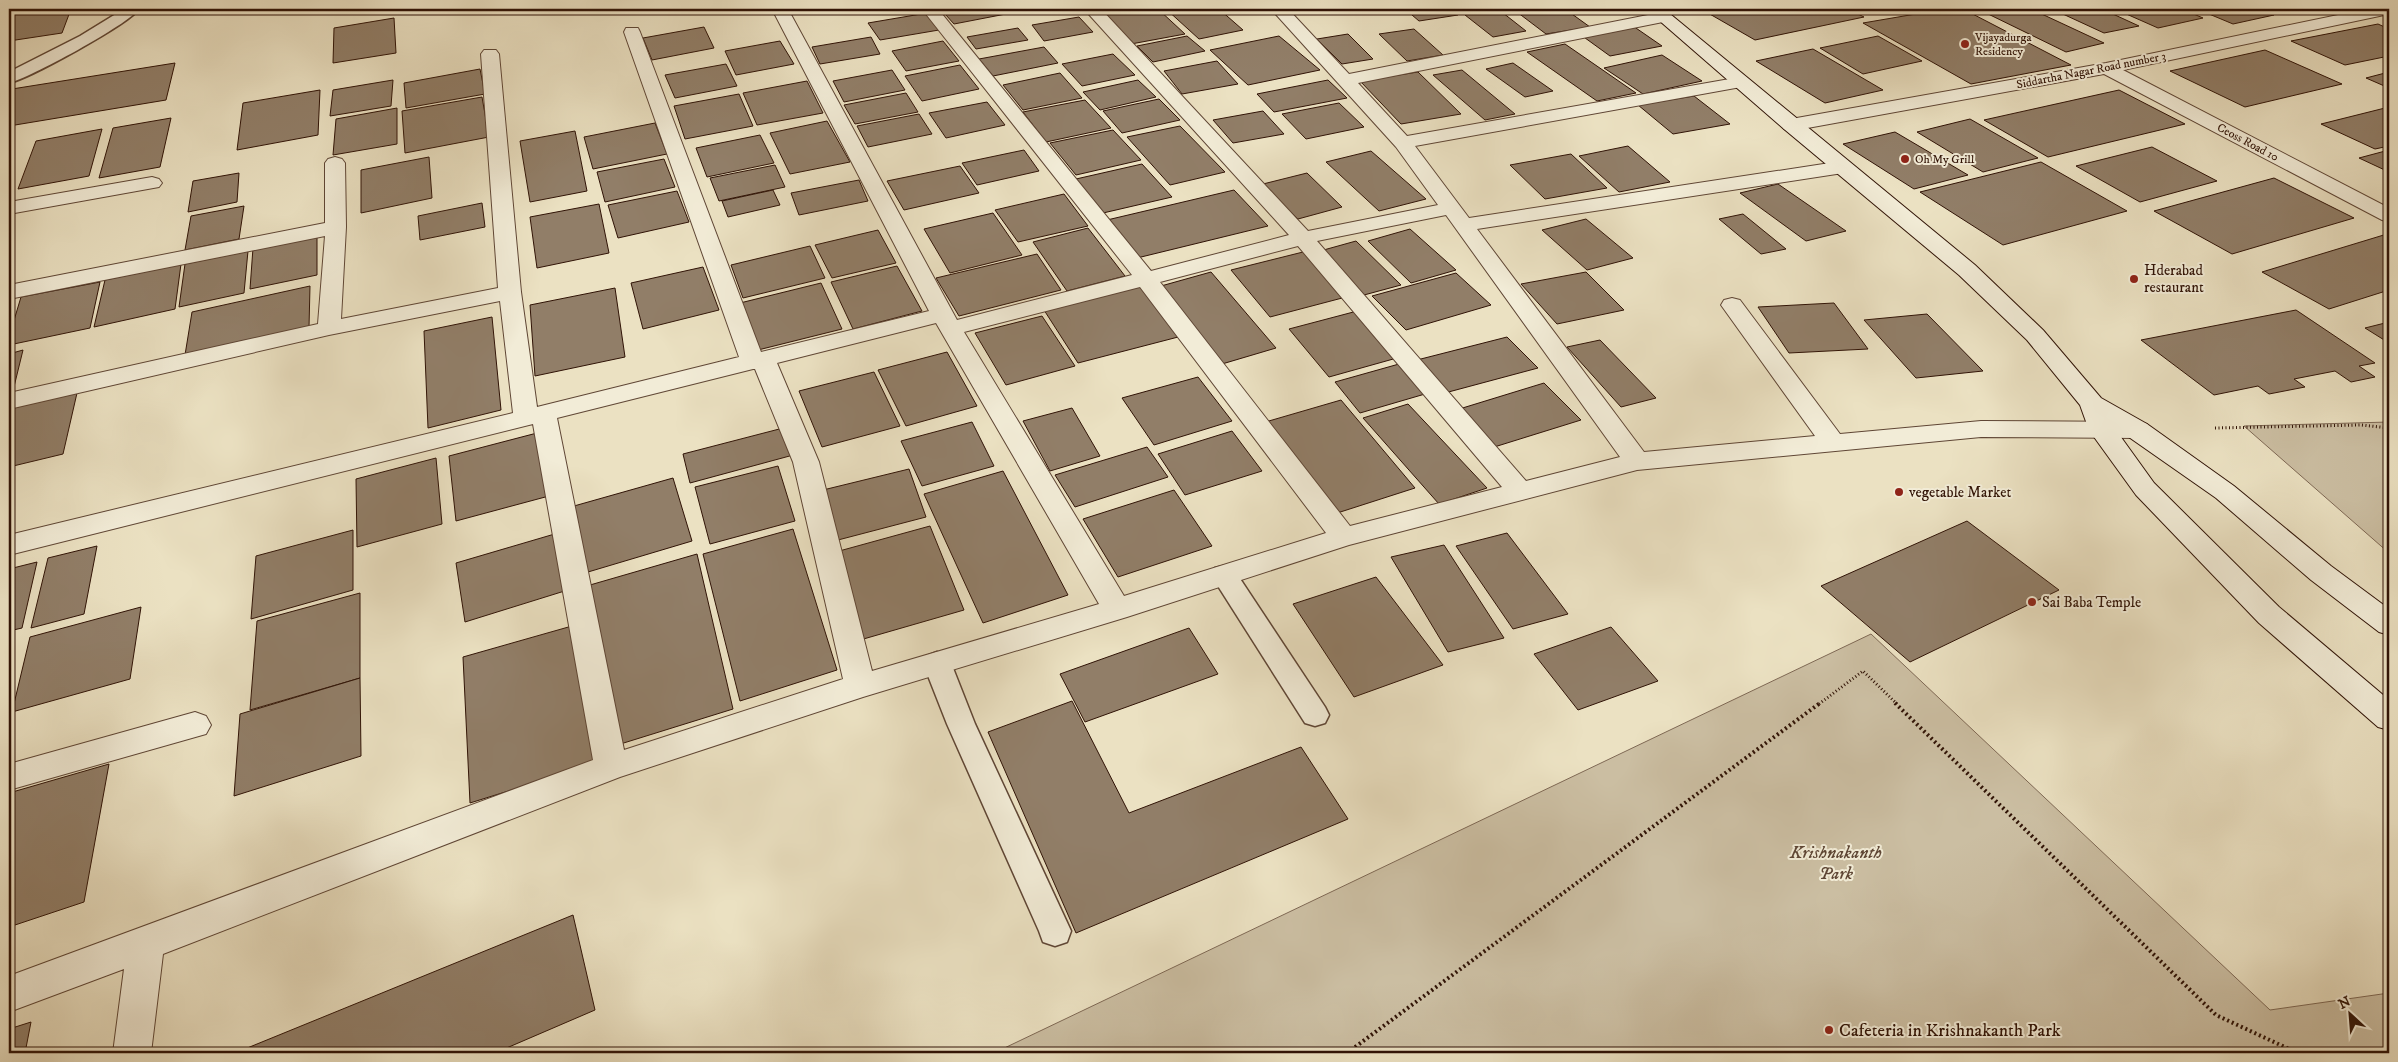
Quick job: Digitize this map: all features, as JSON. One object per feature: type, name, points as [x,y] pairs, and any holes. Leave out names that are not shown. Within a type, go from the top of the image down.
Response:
[{"type":"street","points":[[780,9],[946,322],[1117,609]]},
{"type":"street","points":[[930,9],[1146,278],[1344,537]]},
{"type":"street","points":[[1092,9],[1303,238],[1521,492]]},
{"type":"street","points":[[1281,11],[1305,9]]},
{"type":"street","name":"Siddartha Nagar Road number 3","points":[[1791,125],[2106,68],[2387,10]]},
{"type":"street","points":[[1281,11],[1403,143],[1637,461]]},
{"type":"street","points":[[1346,80],[1659,13],[1967,270],[2034,335],[2097,417],[2145,489],[2269,615],[2389,718]]},
{"type":"street","points":[[632,32],[758,361],[806,462],[860,686]]},
{"type":"street","points":[[490,54],[510,292],[611,767]]},
{"type":"street","name":"Ceoss Road 10","points":[[2106,68],[2389,216]]},
{"type":"street","points":[[1403,143],[1741,82]]},
{"type":"street","points":[[329,328],[336,227],[334,163]]},
{"type":"street","points":[[1464,225],[1843,167]]},
{"type":"street","points":[[9,208],[152,183]]},
{"type":"street","points":[[9,545],[758,361],[1146,278],[1303,238],[1452,208]]},
{"type":"street","points":[[9,292],[336,227]]},
{"type":"street","points":[[9,401],[329,328],[510,292]]},
{"type":"street","points":[[1732,305],[1833,443]]},
{"type":"street","points":[[9,994],[146,944],[611,767],[860,686],[1117,609],[1344,537],[1637,461],[2097,417],[2138,430],[2225,492],[2321,572],[2389,624]]},
{"type":"street","points":[[9,778],[195,725]]},
{"type":"street","points":[[132,1053],[146,944]]},
{"type":"lane","points":[[9,78],[85,39],[132,9]]},
{"type":"lane","points":[[1224,575],[1315,715]]},
{"type":"lane","points":[[937,663],[961,724],[1055,931]]},
{"type":"path","points":[[2138,430],[2361,425],[2389,428]]},
{"type":"path","points":[[1347,1053],[1863,671],[2216,1015],[2289,1049],[2317,1053]]},
{"type":"path","points":[[2380,1053],[2389,1050]]},
{"type":"green space","points":[[2389,422],[2389,553],[2244,426]]},
{"type":"green space","name":"Krishnakanth Park","points":[[1871,634],[2270,1010],[2389,993],[2389,1053],[994,1053]]},
{"type":"building","points":[[9,9],[71,9],[62,33],[9,41]]},
{"type":"building","points":[[972,9],[1007,9],[1011,13],[954,24],[945,14]]},
{"type":"building","points":[[1130,9],[1158,9],[1185,34],[1131,44],[1102,14]]},
{"type":"building","points":[[1166,9],[1219,9],[1243,30],[1199,39]]},
{"type":"building","points":[[1405,9],[1451,9],[1458,15],[1419,21]]},
{"type":"building","points":[[1498,9],[1526,31],[1493,37],[1465,15]]},
{"type":"building","points":[[1513,9],[1565,9],[1590,27],[1546,34]]},
{"type":"building","points":[[1701,9],[1848,9],[1864,17],[1755,40]]},
{"type":"building","name":"Vijayadurga Residency","points":[[1945,9],[1963,9],[2071,65],[1971,84],[1863,23]]},
{"type":"building","points":[[1991,9],[2031,9],[2104,43],[2066,52],[1982,11]]},
{"type":"building","points":[[2052,9],[2102,9],[2139,26],[2104,33]]},
{"type":"building","points":[[2115,9],[2182,9],[2203,18],[2158,28]]},
{"type":"building","points":[[2197,9],[2260,9],[2274,15],[2233,24]]},
{"type":"building","points":[[927,13],[939,30],[880,40],[868,23]]},
{"type":"building","points":[[1079,17],[1093,32],[1044,41],[1032,25]]},
{"type":"building","points":[[394,18],[396,53],[333,63],[334,28]]},
{"type":"building","points":[[2378,24],[2389,29],[2389,56],[2345,65],[2291,41]]},
{"type":"building","points":[[1633,26],[1662,46],[1610,56],[1581,35]]},
{"type":"building","points":[[704,27],[714,48],[652,60],[643,38]]},
{"type":"building","points":[[1018,28],[1028,40],[976,49],[967,37]]},
{"type":"building","points":[[1414,29],[1443,55],[1407,61],[1379,34]]},
{"type":"building","points":[[1348,34],[1373,59],[1342,64],[1317,39]]},
{"type":"building","points":[[1187,36],[1205,51],[1153,62],[1137,46]]},
{"type":"building","points":[[1279,36],[1320,70],[1248,85],[1210,50]]},
{"type":"building","points":[[1878,36],[1922,61],[1863,74],[1820,48]]},
{"type":"building","points":[[871,37],[880,54],[820,64],[812,47]]},
{"type":"building","points":[[780,41],[794,64],[736,75],[725,51]]},
{"type":"building","points":[[943,41],[959,61],[906,71],[892,51]]},
{"type":"building","points":[[1565,44],[1636,93],[1597,101],[1527,52]]},
{"type":"building","points":[[1044,47],[1058,63],[993,76],[979,59]]},
{"type":"building","points":[[1813,49],[1883,90],[1825,103],[1756,61]]},
{"type":"building","points":[[2265,50],[2342,84],[2245,107],[2170,71]]},
{"type":"building","points":[[1113,54],[1135,75],[1082,86],[1062,64]]},
{"type":"building","points":[[1662,55],[1702,81],[1643,94],[1604,68]]},
{"type":"building","points":[[1217,61],[1238,84],[1182,94],[1164,71]]},
{"type":"building","points":[[175,63],[166,100],[9,126],[9,97],[12,89]]},
{"type":"building","points":[[1513,63],[1553,91],[1525,97],[1486,69]]},
{"type":"building","points":[[726,64],[737,86],[675,98],[665,75]]},
{"type":"building","points":[[960,65],[979,89],[922,101],[905,76]]},
{"type":"building","points":[[480,69],[485,94],[406,108],[404,83]]},
{"type":"building","points":[[892,70],[905,90],[844,102],[833,81]]},
{"type":"building","points":[[1462,70],[1515,114],[1485,120],[1433,75]]},
{"type":"building","points":[[1418,72],[1461,114],[1401,124],[1360,81]]},
{"type":"building","points":[[2389,72],[2389,88],[2366,78]]},
{"type":"building","points":[[1060,73],[1082,98],[1023,110],[1003,85]]},
{"type":"building","points":[[393,80],[391,106],[330,116],[333,90]]},
{"type":"building","points":[[1138,80],[1156,97],[1100,110],[1083,92]]},
{"type":"building","points":[[1328,80],[1347,98],[1274,112],[1257,94]]},
{"type":"building","points":[[807,81],[823,113],[757,125],[743,93]]},
{"type":"building","points":[[320,90],[318,135],[237,150],[243,103]]},
{"type":"building","points":[[2119,90],[2185,124],[2048,157],[1984,120]]},
{"type":"building","points":[[906,93],[918,112],[855,124],[844,105]]},
{"type":"building","points":[[739,94],[753,126],[685,139],[674,106]]},
{"type":"building","points":[[1694,96],[1730,124],[1673,134],[1638,105]]},
{"type":"building","points":[[482,97],[489,137],[405,153],[402,111]]},
{"type":"building","points":[[1159,99],[1180,120],[1122,133],[1103,111]]},
{"type":"building","points":[[1085,100],[1111,128],[1046,142],[1023,112]]},
{"type":"building","points":[[987,102],[1005,125],[946,138],[929,113]]},
{"type":"building","points":[[1339,103],[1364,127],[1306,139],[1282,114]]},
{"type":"building","points":[[2389,107],[2389,146],[2375,149],[2321,124]]},
{"type":"building","points":[[397,108],[397,144],[333,155],[336,119]]},
{"type":"building","points":[[1263,111],[1284,134],[1233,143],[1213,120]]},
{"type":"building","points":[[919,114],[932,134],[868,147],[857,126]]},
{"type":"building","points":[[171,118],[160,167],[99,178],[113,128]]},
{"type":"building","points":[[1970,119],[2038,158],[1983,172],[1917,132]]},
{"type":"building","points":[[827,121],[850,162],[790,174],[770,133]]},
{"type":"building","points":[[655,123],[667,154],[593,169],[584,137]]},
{"type":"building","points":[[1180,126],[1225,172],[1170,185],[1127,137]]},
{"type":"building","points":[[102,129],[89,176],[18,189],[36,141]]},
{"type":"building","points":[[1113,130],[1141,160],[1076,175],[1050,143]]},
{"type":"building","points":[[575,131],[587,191],[530,202],[520,141]]},
{"type":"building","points":[[1895,132],[1968,175],[1914,189],[1843,144]]},
{"type":"building","points":[[760,135],[774,163],[707,177],[696,148]]},
{"type":"building","points":[[1628,146],[1670,182],[1619,192],[1579,156]]},
{"type":"building","points":[[2152,147],[2217,181],[2140,202],[2076,166]]},
{"type":"building","points":[[1024,150],[1039,171],[977,185],[962,163]]},
{"type":"building","points":[[2389,150],[2389,172],[2359,158]]},
{"type":"building","points":[[1371,151],[1426,199],[1379,211],[1326,162]]},
{"type":"building","points":[[1571,154],[1607,188],[1545,199],[1510,165]]},
{"type":"building","points":[[429,157],[432,198],[361,213],[361,170]]},
{"type":"building","points":[[664,159],[675,187],[605,202],[597,172]]},
{"type":"building","points":[[2041,162],[2127,211],[2003,245],[1920,192]]},
{"type":"building","points":[[1142,164],[1172,197],[1103,213],[1076,179]]},
{"type":"building","points":[[775,165],[785,187],[719,201],[710,178]]},
{"type":"building","points":[[960,166],[979,193],[904,210],[887,181]]},
{"type":"building","points":[[239,173],[237,202],[188,212],[193,181]]},
{"type":"building","points":[[1307,173],[1342,207],[1298,219],[1263,184]]},
{"type":"building","points":[[2274,178],[2354,218],[2232,254],[2154,211]]},
{"type":"building","points":[[859,180],[868,201],[799,215],[791,193]]},
{"type":"building","points":[[1778,184],[1846,231],[1806,241],[1740,193]]},
{"type":"building","points":[[773,190],[780,205],[728,217],[722,201]]},
{"type":"building","points":[[1234,190],[1268,226],[1137,258],[1107,220]]},
{"type":"building","points":[[677,191],[689,222],[618,238],[608,205]]},
{"type":"building","points":[[1064,194],[1088,226],[1018,242],[995,210]]},
{"type":"building","points":[[482,203],[485,227],[420,240],[418,216]]},
{"type":"building","points":[[599,204],[609,253],[537,268],[530,217]]},
{"type":"building","points":[[244,206],[239,239],[185,250],[191,216]]},
{"type":"building","points":[[993,213],[1022,255],[950,273],[924,229]]},
{"type":"building","points":[[1743,214],[1786,249],[1761,254],[1719,219]]},
{"type":"building","points":[[1586,219],[1633,258],[1587,270],[1542,230]]},
{"type":"building","points":[[1088,228],[1125,276],[1067,291],[1033,242]]},
{"type":"building","points":[[1410,229],[1456,270],[1411,283],[1368,241]]},
{"type":"building","points":[[878,230],[896,263],[832,278],[815,245]]},
{"type":"building","points":[[2389,234],[2389,290],[2329,309],[2262,272]]},
{"type":"building","points":[[317,235],[317,275],[250,289],[253,248]]},
{"type":"building","points":[[1356,241],[1401,285],[1364,295],[1320,251]]},
{"type":"building","points":[[810,246],[825,278],[743,298],[731,265]]},
{"type":"building","points":[[248,251],[244,293],[179,307],[185,264]]},
{"type":"building","points":[[1303,252],[1346,297],[1270,317],[1231,270]]},
{"type":"building","points":[[1037,254],[1061,290],[959,316],[936,278]]},
{"type":"building","points":[[181,264],[175,309],[94,327],[105,280]]},
{"type":"building","points":[[897,266],[922,311],[853,329],[831,282]]},
{"type":"building","points":[[703,267],[719,310],[643,329],[631,283]]},
{"type":"building","points":[[1211,272],[1276,348],[1222,364],[1161,286]]},
{"type":"building","points":[[1586,272],[1624,310],[1557,324],[1521,284]]},
{"type":"building","points":[[1456,273],[1491,305],[1406,330],[1372,296]]},
{"type":"building","points":[[100,282],[90,328],[9,345],[9,337],[21,297]]},
{"type":"building","points":[[821,283],[842,329],[758,350],[740,303]]},
{"type":"building","points":[[1144,285],[1182,336],[1078,363],[1044,310]]},
{"type":"building","points":[[310,286],[309,327],[185,355],[192,312]]},
{"type":"building","points":[[615,288],[625,357],[535,376],[530,305]]},
{"type":"building","points":[[1834,303],[1868,349],[1789,353],[1758,307]]},
{"type":"building","points":[[1361,310],[1404,356],[1329,377],[1289,329]]},
{"type":"building","points":[[2296,310],[2375,363],[2359,366],[2375,377],[2351,382],[2335,371],[2294,379],[2305,387],[2269,394],[2258,386],[2214,395],[2141,340]]},
{"type":"building","points":[[1927,314],[1983,371],[1916,378],[1864,320]]},
{"type":"building","points":[[1042,316],[1075,366],[1006,385],[975,333]]},
{"type":"building","points":[[492,317],[501,410],[428,428],[424,331]]},
{"type":"building","points":[[2389,322],[2389,343],[2365,328]]},
{"type":"building","points":[[1507,337],[1538,368],[1441,394],[1413,361]]},
{"type":"building","points":[[1600,340],[1656,398],[1621,407],[1567,347]]},
{"type":"building","points":[[23,350],[12,395],[9,395],[9,354]]},
{"type":"building","points":[[947,352],[977,406],[906,426],[878,370]]},
{"type":"building","points":[[1399,364],[1425,394],[1360,413],[1335,382]]},
{"type":"building","points":[[874,372],[900,426],[822,447],[799,391]]},
{"type":"building","points":[[1198,377],[1232,421],[1154,445],[1122,398]]},
{"type":"building","points":[[1544,383],[1581,420],[1491,448],[1456,410]]},
{"type":"building","points":[[77,393],[63,454],[9,467],[9,409]]},
{"type":"building","points":[[1341,400],[1415,488],[1331,515],[1262,423]]},
{"type":"building","points":[[1408,404],[1487,488],[1439,504],[1363,418]]},
{"type":"building","points":[[1072,408],[1100,456],[1050,471],[1023,421]]},
{"type":"building","points":[[972,422],[994,466],[922,486],[901,441]]},
{"type":"building","points":[[787,427],[797,454],[690,483],[683,454]]},
{"type":"building","points":[[1232,431],[1262,471],[1185,495],[1158,454]]},
{"type":"building","points":[[537,433],[549,496],[456,521],[449,456]]},
{"type":"building","points":[[1147,447],[1168,477],[1075,507],[1055,475]]},
{"type":"building","points":[[436,458],[442,524],[357,547],[356,479]]},
{"type":"building","points":[[778,466],[795,521],[710,544],[695,487]]},
{"type":"building","points":[[909,469],[926,517],[838,540],[823,490]]},
{"type":"building","points":[[1003,471],[1068,595],[983,623],[924,494]]},
{"type":"building","points":[[673,478],[692,541],[588,572],[574,506]]},
{"type":"building","points":[[1174,490],[1212,546],[1118,577],[1083,519]]},
{"type":"building","points":[[1967,521],[2059,590],[1910,662],[1821,586]]},
{"type":"building","points":[[930,526],[964,610],[860,640],[832,553]]},
{"type":"building","points":[[793,529],[837,670],[740,701],[703,554]]},
{"type":"building","points":[[353,530],[353,590],[251,619],[256,556]]},
{"type":"building","points":[[558,533],[571,589],[465,622],[456,563]]},
{"type":"building","points":[[1507,533],[1568,614],[1513,629],[1456,546]]},
{"type":"building","points":[[1444,545],[1504,638],[1448,652],[1391,557]]},
{"type":"building","points":[[97,546],[84,614],[31,628],[48,558]]},
{"type":"building","points":[[697,554],[733,709],[614,746],[590,585]]},
{"type":"building","points":[[37,562],[22,628],[9,631],[9,569]]},
{"type":"building","points":[[1376,577],[1443,665],[1354,697],[1293,604]]},
{"type":"building","points":[[360,593],[360,678],[250,710],[257,621]]},
{"type":"building","points":[[141,607],[130,679],[12,712],[30,637]]},
{"type":"building","points":[[579,624],[598,763],[470,803],[463,657]]},
{"type":"building","points":[[1611,627],[1658,681],[1578,710],[1534,654]]},
{"type":"building","points":[[1189,628],[1218,674],[1085,722],[1060,674]]},
{"type":"building","points":[[360,678],[361,756],[234,796],[240,714]]},
{"type":"building","points":[[1072,701],[1129,813],[1301,747],[1348,819],[1076,933],[988,732]]},
{"type":"building","points":[[109,764],[84,902],[9,927],[9,793]]},
{"type":"building","points":[[573,915],[595,1010],[495,1053],[235,1053]]},
{"type":"building","points":[[31,1022],[25,1053],[9,1053],[9,1029]]},
{"type":"place","name":"Vijayadurga Residency","points":[[1965,44]]},
{"type":"place","name":"Oh My Grill","points":[[1905,159]]},
{"type":"place","name":"Hderabad restaurant","points":[[2134,279]]},
{"type":"place","name":"vegetable Market","points":[[1899,492]]},
{"type":"place","name":"Sai Baba Temple","points":[[2032,602]]},
{"type":"place","name":"Cafeteria in Krishnakanth Park","points":[[1829,1030]]}]
